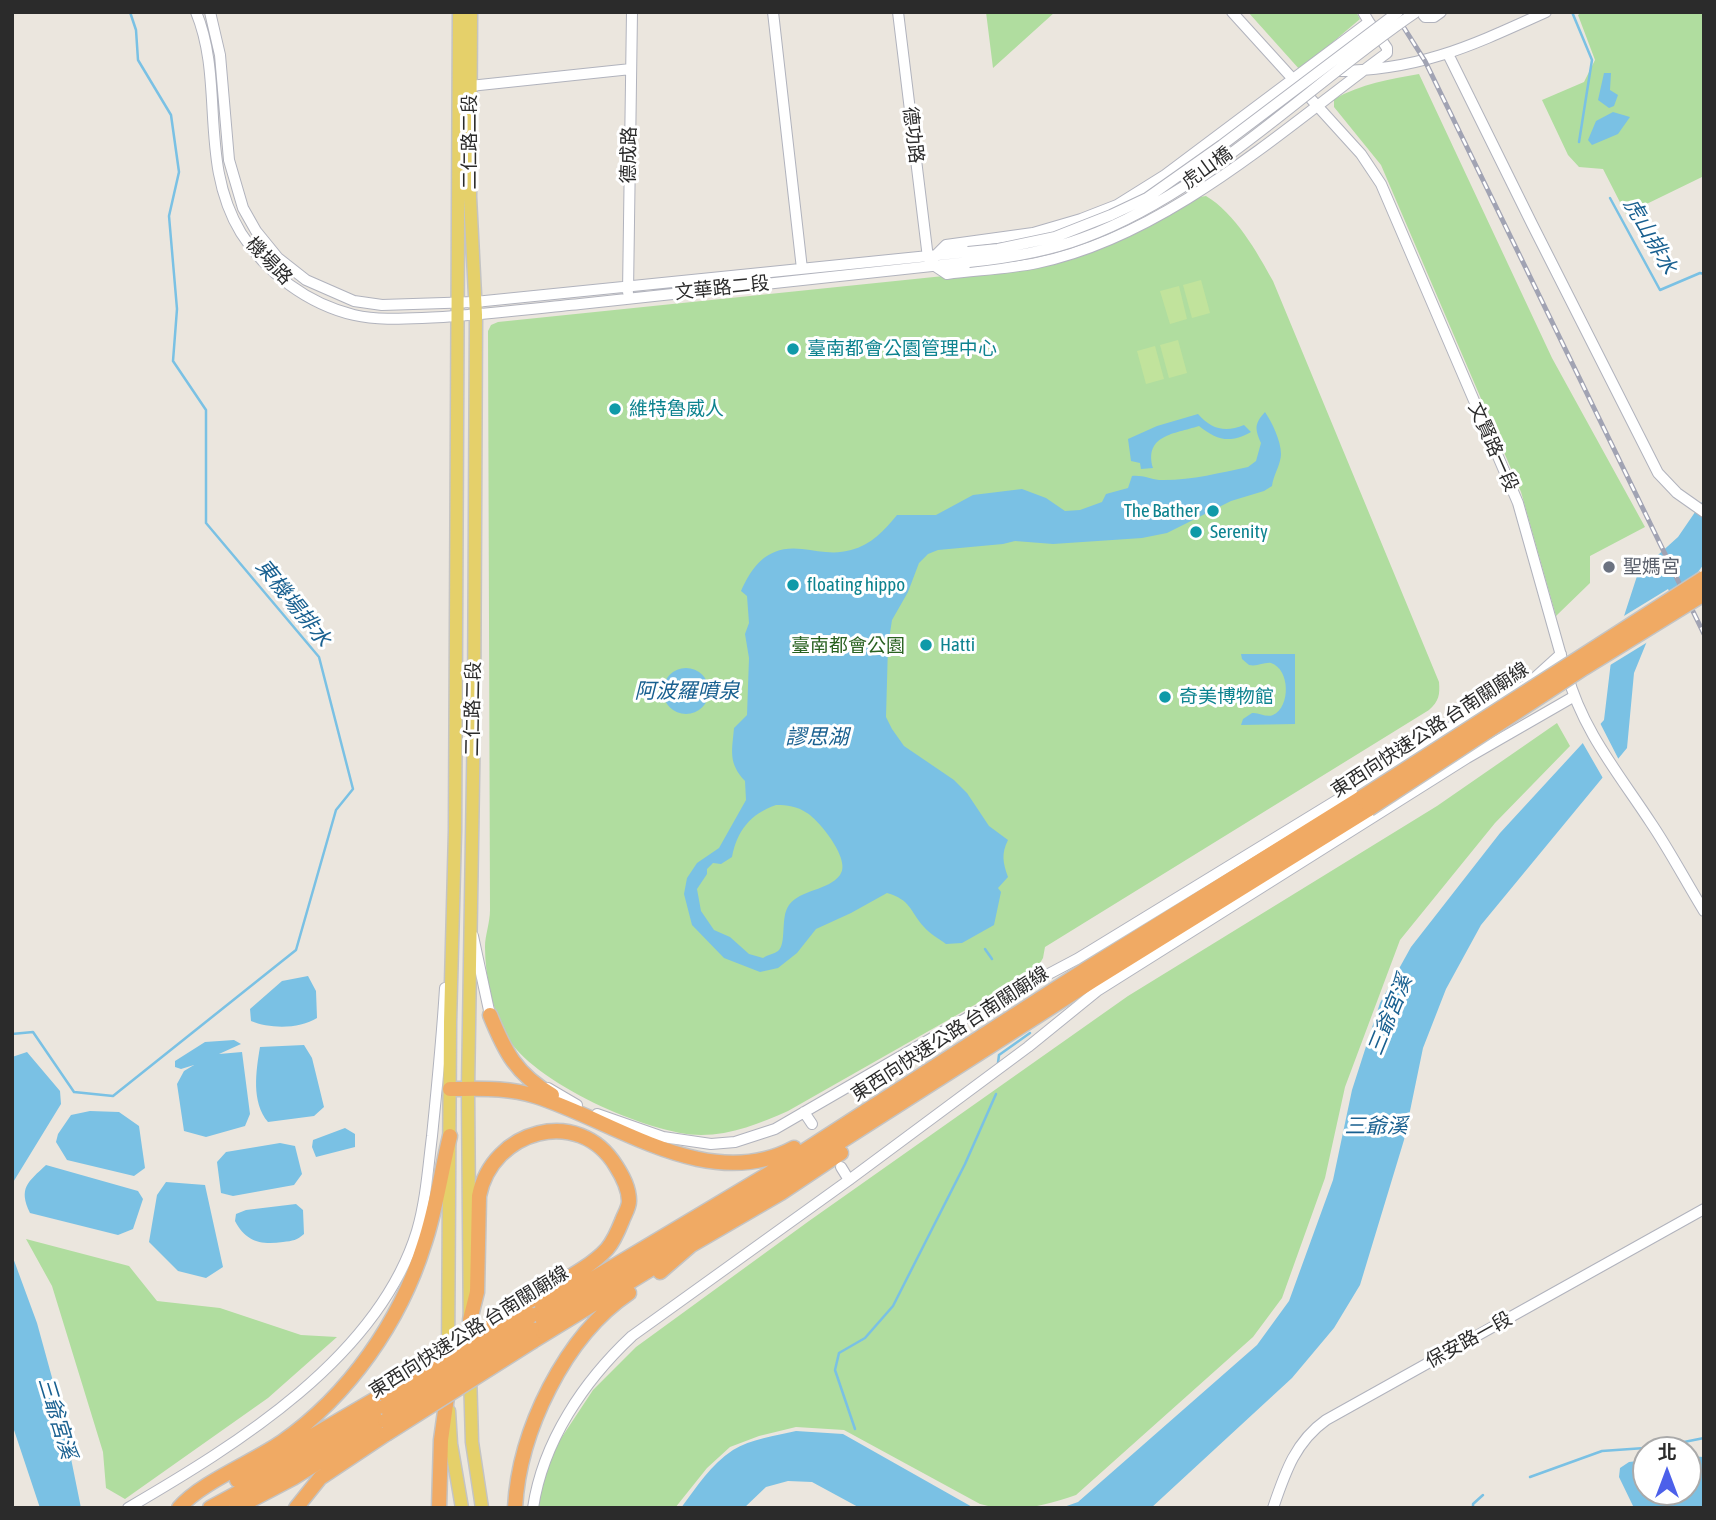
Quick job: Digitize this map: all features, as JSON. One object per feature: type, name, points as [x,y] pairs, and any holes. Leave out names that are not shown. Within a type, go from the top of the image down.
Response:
[{"type":"highway","name":"東西向快速公路 台南關廟線","points":[[1364,803],[1704,578]]},
{"type":"highway","name":"東西向快速公路 台南關廟線","points":[[532,1321],[774,1184],[880,1118],[1088,975],[1704,594]]},
{"type":"highway","name":"東西向快速公路 台南關廟線","points":[[236,1508],[293,1478],[385,1414],[770,1173],[940,1063],[1035,1010]]},
{"type":"highway","points":[[490,1015],[505,1051],[523,1073],[536,1086],[580,1113]]},
{"type":"highway","points":[[450,1089],[499,1089],[519,1092],[580,1113],[681,1156],[706,1161],[752,1161],[776,1157],[940,1063]]},
{"type":"highway","points":[[180,1508],[260,1468],[385,1414],[532,1321],[690,1246],[781,1193],[848,1149],[870,1133],[880,1118]]},
{"type":"highway","points":[[470,1320],[477,1292],[480,1196],[482,1182],[488,1170],[506,1149],[532,1135],[561,1131],[577,1134],[603,1149],[613,1160],[627,1188],[629,1204],[615,1238],[606,1251],[532,1321]]},
{"type":"highway","points":[[180,1508],[188,1497],[304,1426],[364,1360],[399,1309],[410,1285],[425,1243],[450,1136]]},
{"type":"highway","points":[[515,1508],[520,1469],[527,1443],[539,1408],[561,1370],[596,1321],[621,1298],[671,1265],[690,1246]]},
{"type":"highway","points":[[439,1508],[441,1440],[448,1390]]},
{"type":"highway","name":"東西向快速公路 台南關廟線","points":[[209,1508],[385,1414]]},
{"type":"highway","points":[[296,1508],[320,1478],[385,1414]]},
{"type":"main road","name":"二仁路二段","points":[[459,12],[455,831],[448,1390],[451,1444],[462,1508]]},
{"type":"main road","name":"二仁路二段","points":[[471,12],[470,197],[475,309],[474,716],[468,1089],[470,1405],[472,1442],[482,1508]]},
{"type":"street","name":"機場路","points":[[196,12],[207,55],[216,161],[222,190],[241,232],[255,252],[294,288],[322,303],[354,315],[385,319],[457,317],[475,309]]},
{"type":"street","name":"機場路","points":[[210,12],[220,55],[229,160],[235,186],[243,208],[268,246],[306,280],[354,301],[382,305],[458,303],[475,309]]},
{"type":"street","name":"德成路","points":[[628,293],[632,12]]},
{"type":"street","points":[[773,12],[802,269]]},
{"type":"street","name":"德功路","points":[[898,12],[933,260]]},
{"type":"street","name":"文賢路一段","points":[[1232,12],[1362,153],[1381,184],[1518,503],[1573,697],[1588,728],[1652,824],[1704,911]]},
{"type":"street","points":[[1363,12],[1387,48],[1387,53],[1211,185],[1105,242],[1037,262],[947,274],[933,260],[946,244],[1033,233],[1117,205],[1166,175],[1369,22]]},
{"type":"street","name":"虎山橋","points":[[968,257],[1055,237],[1147,198],[1398,12]]},
{"type":"street","points":[[1419,12],[1425,17],[1434,17],[1441,12]]},
{"type":"street","name":"虎山橋","points":[[968,257],[1000,259],[1058,246],[1116,224],[1152,206],[1419,12]]},
{"type":"street","points":[[1306,71],[1363,71],[1425,61],[1448,54],[1546,12]]},
{"type":"street","points":[[1448,54],[1658,472],[1677,493],[1704,512]]},
{"type":"street","points":[[470,86],[631,69]]},
{"type":"street","name":"文華路二段","points":[[628,293],[802,269],[968,257]]},
{"type":"street","name":"文華路二段","points":[[475,309],[933,260]]},
{"type":"street","points":[[1364,803],[1449,729],[1528,684],[1561,654]]},
{"type":"street","points":[[469,919],[490,1015],[520,1061],[544,1086],[570,1102],[663,1137],[711,1144],[735,1142],[775,1129],[1022,987],[1088,975],[1364,803],[1467,758],[1573,697]]},
{"type":"street","points":[[128,1508],[224,1448],[281,1407],[333,1362],[383,1301],[408,1254],[425,1200],[446,980],[451,840],[455,831]]},
{"type":"street","points":[[533,1508],[541,1474],[557,1433],[577,1400],[609,1358],[632,1336],[849,1180],[1049,1030],[1088,975]]},
{"type":"street","points":[[804,1112],[812,1124]]},
{"type":"street","points":[[841,1167],[849,1180]]},
{"type":"street","name":"保安路一段","points":[[1273,1508],[1285,1473],[1297,1450],[1309,1434],[1326,1420],[1704,1209]]},
{"type":"green space","points":[[986,12],[1055,12],[993,68]]},
{"type":"green space","points":[[1248,12],[1356,12],[1360,19],[1300,70]]},
{"type":"green space","points":[[1582,12],[1704,12],[1704,179],[1702,177],[1626,214],[1603,169],[1579,167],[1568,155],[1542,100],[1584,82],[1595,60],[1578,15]]},
{"type":"green space","points":[[1419,74],[1552,358],[1645,527],[1590,556],[1590,583],[1556,616],[1521,492],[1381,165],[1334,107],[1334,99],[1355,89]]},
{"type":"green space","name":"臺南都會公園","points":[[1206,196],[1217,203],[1236,223],[1273,281],[1439,682],[1439,694],[1435,704],[1045,947],[1043,958],[1036,970],[788,1111],[767,1120],[724,1133],[679,1133],[623,1116],[594,1103],[540,1070],[519,1053],[501,1025],[490,992],[485,958],[490,910],[488,331],[491,325],[498,322],[1031,267],[1095,250],[1155,222],[1193,198]]},
{"type":"green space","points":[[1201,280],[1210,313],[1192,318],[1183,285]]},
{"type":"green space","points":[[1179,286],[1187,319],[1170,324],[1160,291]]},
{"type":"green space","points":[[1178,340],[1187,373],[1169,378],[1160,345]]},
{"type":"green space","points":[[1155,346],[1164,379],[1146,384],[1137,351]]},
{"type":"green space","points":[[1557,723],[1570,746],[1495,823],[1400,940],[1345,1087],[1325,1178],[1282,1298],[1253,1337],[1076,1495],[1029,1507],[1005,1508],[980,1504],[844,1430],[796,1427],[759,1436],[730,1447],[707,1468],[675,1508],[537,1508],[544,1474],[558,1443],[593,1390],[636,1347],[1128,996],[1437,806]]},
{"type":"green space","points":[[26,1239],[129,1266],[157,1301],[220,1308],[301,1335],[337,1337],[268,1398],[125,1499],[106,1488],[103,1452],[52,1286]]},
{"type":"water","points":[[1604,73],[1611,73],[1610,90],[1618,95],[1614,106],[1609,108],[1598,100]]},
{"type":"water","points":[[1613,112],[1630,117],[1618,134],[1592,145],[1588,140],[1596,121]]},
{"type":"water","name":"謬思湖","points":[[1265,412],[1276,432],[1281,449],[1280,462],[1272,486],[1231,501],[1167,533],[1142,538],[1053,544],[1015,541],[938,550],[928,554],[919,563],[908,592],[892,620],[888,646],[886,717],[904,746],[954,780],[967,793],[989,826],[1008,840],[1004,859],[1008,877],[998,888],[1001,892],[994,925],[962,943],[946,944],[926,929],[905,902],[887,893],[816,929],[797,953],[778,968],[760,972],[724,958],[692,925],[684,894],[687,878],[697,863],[719,848],[746,800],[745,781],[736,768],[732,750],[734,728],[747,715],[749,658],[745,634],[749,623],[747,596],[741,591],[751,572],[764,558],[780,550],[833,552],[858,548],[871,541],[897,515],[936,515],[973,495],[1022,489],[1046,498],[1065,511],[1080,510],[1102,502],[1106,494],[1128,488],[1132,476],[1159,480],[1181,479],[1248,467],[1256,461],[1261,443],[1257,423]],"holes":[[[776,805],[799,809],[819,824],[838,851],[843,869],[835,880],[800,896],[789,905],[781,948],[763,958],[749,954],[730,937],[714,930],[701,911],[697,889],[713,863],[721,864],[732,857],[737,839],[746,825],[759,813]]]},
{"type":"water","points":[[1198,414],[1213,426],[1231,429],[1244,425],[1251,432],[1224,439],[1199,426],[1171,434],[1157,442],[1151,457],[1153,468],[1141,469],[1140,463],[1131,461],[1128,439],[1157,426]]},
{"type":"water","name":"三爺溪","points":[[1704,499],[1704,564],[1663,602],[1634,673],[1627,748],[1481,925],[1446,989],[1423,1048],[1404,1140],[1360,1285],[1334,1328],[1292,1378],[1151,1508],[1061,1508],[1078,1502],[1257,1345],[1289,1301],[1333,1180],[1352,1090],[1380,1003],[1411,947],[1500,833],[1604,720],[1612,653],[1638,573],[1678,537]]},
{"type":"water","points":[[1241,654],[1295,654],[1295,724],[1241,725],[1243,719],[1252,713],[1270,716],[1279,711],[1286,688],[1282,673],[1277,667],[1271,663],[1249,665],[1242,659]]},
{"type":"water","name":"阿波羅噴泉","points":[[686,668],[702,675],[709,691],[702,707],[686,714],[670,707],[663,691],[670,675]]},
{"type":"water","points":[[308,976],[316,991],[317,1018],[285,1027],[251,1021],[250,1009],[282,981]]},
{"type":"water","points":[[234,1040],[241,1044],[219,1054],[242,1052],[250,1114],[245,1126],[206,1137],[184,1131],[177,1084],[184,1071],[194,1065],[181,1069],[175,1067],[175,1061],[205,1042]]},
{"type":"water","points":[[304,1045],[312,1058],[324,1107],[314,1116],[268,1122],[257,1096],[256,1076],[260,1047]]},
{"type":"water","points":[[27,1052],[60,1091],[61,1104],[12,1184],[12,1057]]},
{"type":"water","points":[[90,1111],[119,1112],[139,1126],[145,1168],[134,1176],[67,1160],[56,1142],[58,1134],[71,1115]]},
{"type":"water","points":[[345,1128],[355,1134],[355,1147],[316,1157],[312,1147],[313,1140]]},
{"type":"water","points":[[280,1143],[295,1146],[302,1174],[294,1185],[233,1196],[221,1193],[217,1162],[226,1152]]},
{"type":"water","points":[[46,1165],[138,1191],[143,1199],[133,1229],[118,1235],[30,1213],[25,1191],[34,1176]]},
{"type":"water","points":[[166,1182],[205,1185],[223,1267],[206,1278],[178,1271],[149,1242],[157,1195]]},
{"type":"water","points":[[296,1204],[303,1210],[304,1234],[292,1241],[268,1243],[249,1238],[235,1221],[236,1214],[246,1210]]},
{"type":"water","name":"三爺宮溪","points":[[12,1255],[37,1323],[62,1414],[81,1508],[40,1508],[12,1424]]},
{"type":"water","points":[[796,1431],[843,1434],[974,1508],[860,1508],[812,1482],[788,1481],[766,1487],[744,1508],[681,1508],[711,1469],[733,1450],[755,1440]]},
{"type":"water","points":[[1704,1457],[1704,1508],[1633,1506],[1702,1506]]},
{"type":"water","points":[[1632,1462],[1632,1504],[1619,1477],[1620,1468]]},
{"type":"pier","points":[[1668,589],[1673,598],[1666,604],[1651,640],[1607,667],[1608,653],[1619,619]]},
{"type":"pier","points":[[1599,721],[1620,762],[1604,780],[1581,740]]},
{"type":"waterway","name":"東機場排水","points":[[12,1034],[33,1032],[74,1092],[113,1096],[296,950],[336,810],[353,789],[319,657],[206,523],[206,410],[173,361],[177,309],[169,216],[179,172],[171,115],[138,60],[136,30],[130,12]]},
{"type":"waterway","name":"虎山排水","points":[[1572,12],[1592,60],[1579,142]]},
{"type":"waterway","name":"虎山排水","points":[[1610,198],[1660,290],[1700,273],[1704,274]]},
{"type":"waterway","points":[[985,949],[992,959]]},
{"type":"waterway","points":[[998,1063],[999,1055],[1030,1033]]},
{"type":"waterway","points":[[855,1429],[835,1370],[839,1353],[865,1338],[893,1306],[965,1164],[996,1094]]},
{"type":"waterway","points":[[1530,1477],[1602,1451],[1659,1447],[1704,1438]]},
{"type":"waterway","points":[[1473,1508],[1473,1504],[1483,1495]]},
{"type":"railway","points":[[1394,12],[1425,61],[1704,634]]},
{"type":"place","name":"臺南都會公園管理中心","points":[[793,349]]},
{"type":"place","name":"維特魯威人","points":[[615,409]]},
{"type":"place","name":"The Bather","points":[[1213,511]]},
{"type":"place","name":"Serenity","points":[[1196,532]]},
{"type":"place","name":"聖媽宮","points":[[1609,567]]},
{"type":"place","name":"floating hippo","points":[[793,585]]},
{"type":"place","name":"Hatti","points":[[926,645]]},
{"type":"place","name":"奇美博物館","points":[[1165,697]]}]
